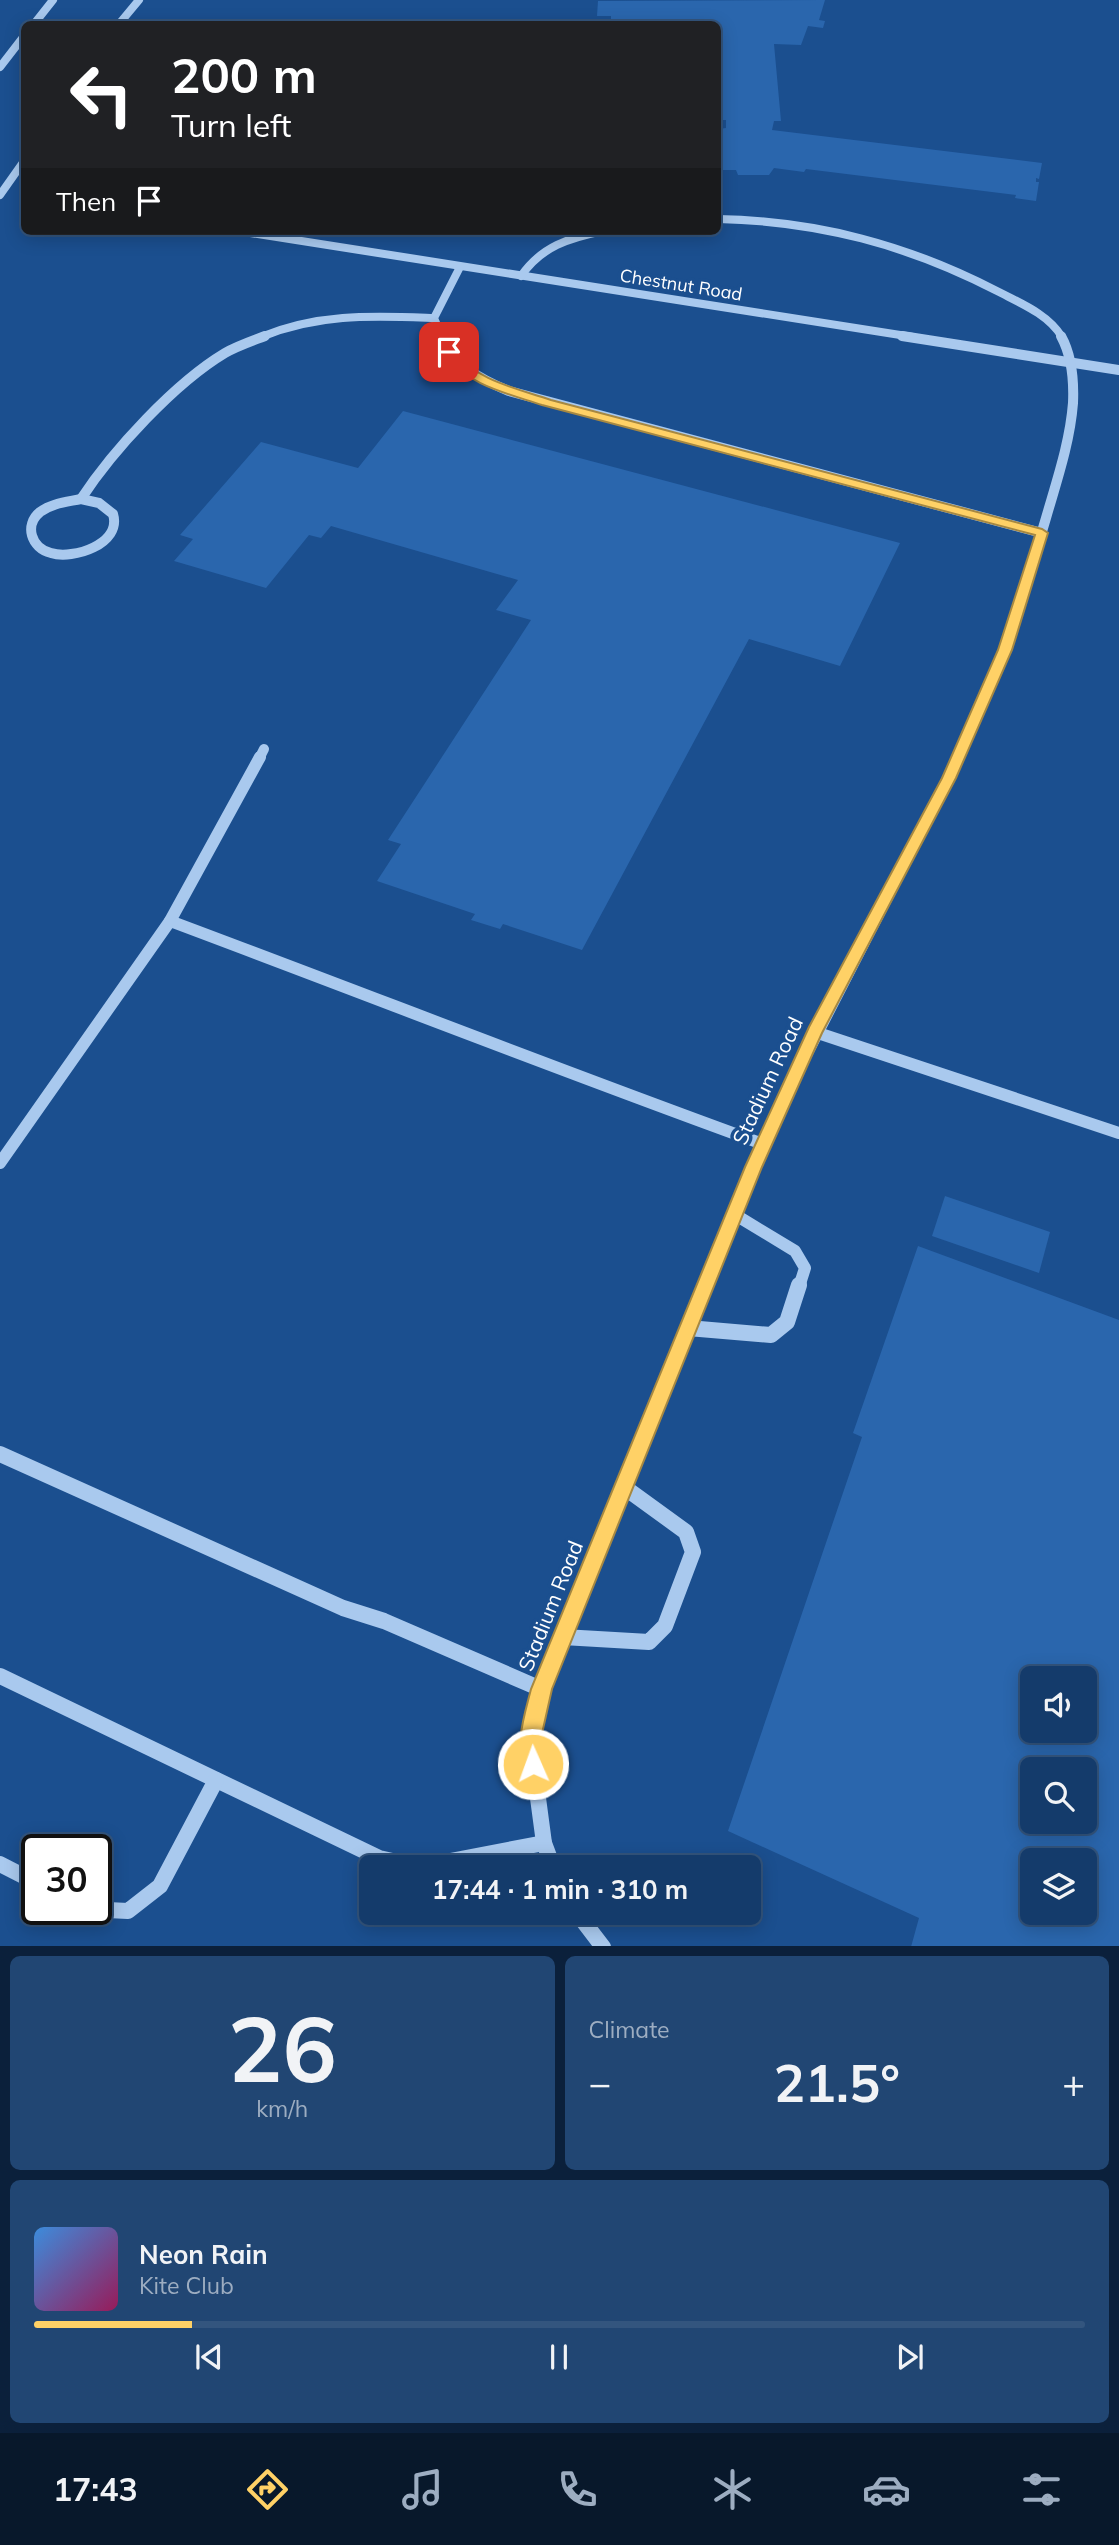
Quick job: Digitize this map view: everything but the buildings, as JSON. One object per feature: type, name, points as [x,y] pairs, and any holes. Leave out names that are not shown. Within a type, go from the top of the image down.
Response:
[{"type":"street","points":[[36,21],[53,0]]},
{"type":"street","points":[[122,21],[139,0]]},
{"type":"street","points":[[0,67],[21,40]]},
{"type":"street","points":[[0,195],[21,165]]},
{"type":"street","points":[[721,219],[761,220],[819,227],[883,242],[928,258],[981,282],[1048,322],[1063,338],[1071,362]]},
{"type":"street","name":"Chestnut Road","points":[[263,235],[1119,370]]},
{"type":"street","points":[[521,276],[530,260],[547,246],[588,235]]},
{"type":"street","points":[[460,267],[434,318],[441,341],[457,363],[478,379],[503,389],[1042,533]]},
{"type":"street","points":[[81,499],[95,501],[112,513],[115,522],[105,540],[95,547],[67,555],[41,550],[32,544],[27,536],[28,527],[42,509],[53,503],[81,499],[99,471],[186,380],[226,352],[276,331],[329,318],[356,315],[434,318]]},
{"type":"street","name":"Stadium Road","points":[[548,1855],[544,1843],[530,1738],[541,1689],[763,1144],[815,1032],[949,778],[1005,650],[1065,453],[1074,401],[1071,362]]},
{"type":"street","points":[[0,1163],[170,921],[264,749]]},
{"type":"street","points":[[170,921],[447,1024],[500,1048],[763,1144]]},
{"type":"street","points":[[815,1032],[1119,1133]]},
{"type":"street","points":[[688,1328],[771,1335],[787,1322],[805,1268],[795,1251],[734,1214]]},
{"type":"street","points":[[0,1454],[343,1608],[384,1621],[541,1689]]},
{"type":"street","points":[[563,1637],[649,1642],[665,1626],[693,1552],[686,1532],[624,1487]]},
{"type":"street","points":[[0,1676],[379,1858],[419,1867],[544,1843]]},
{"type":"street","points":[[112,1910],[128,1911],[160,1886],[216,1780]]},
{"type":"street","points":[[0,1864],[21,1875]]},
{"type":"street","points":[[586,1925],[602,1946]]},
{"type":"route","points":[[449,352],[457,363],[478,379],[547,403],[1042,533],[1026,591],[1005,650],[949,778],[815,1032],[753,1167],[541,1689],[530,1738],[533,1764]]}]
